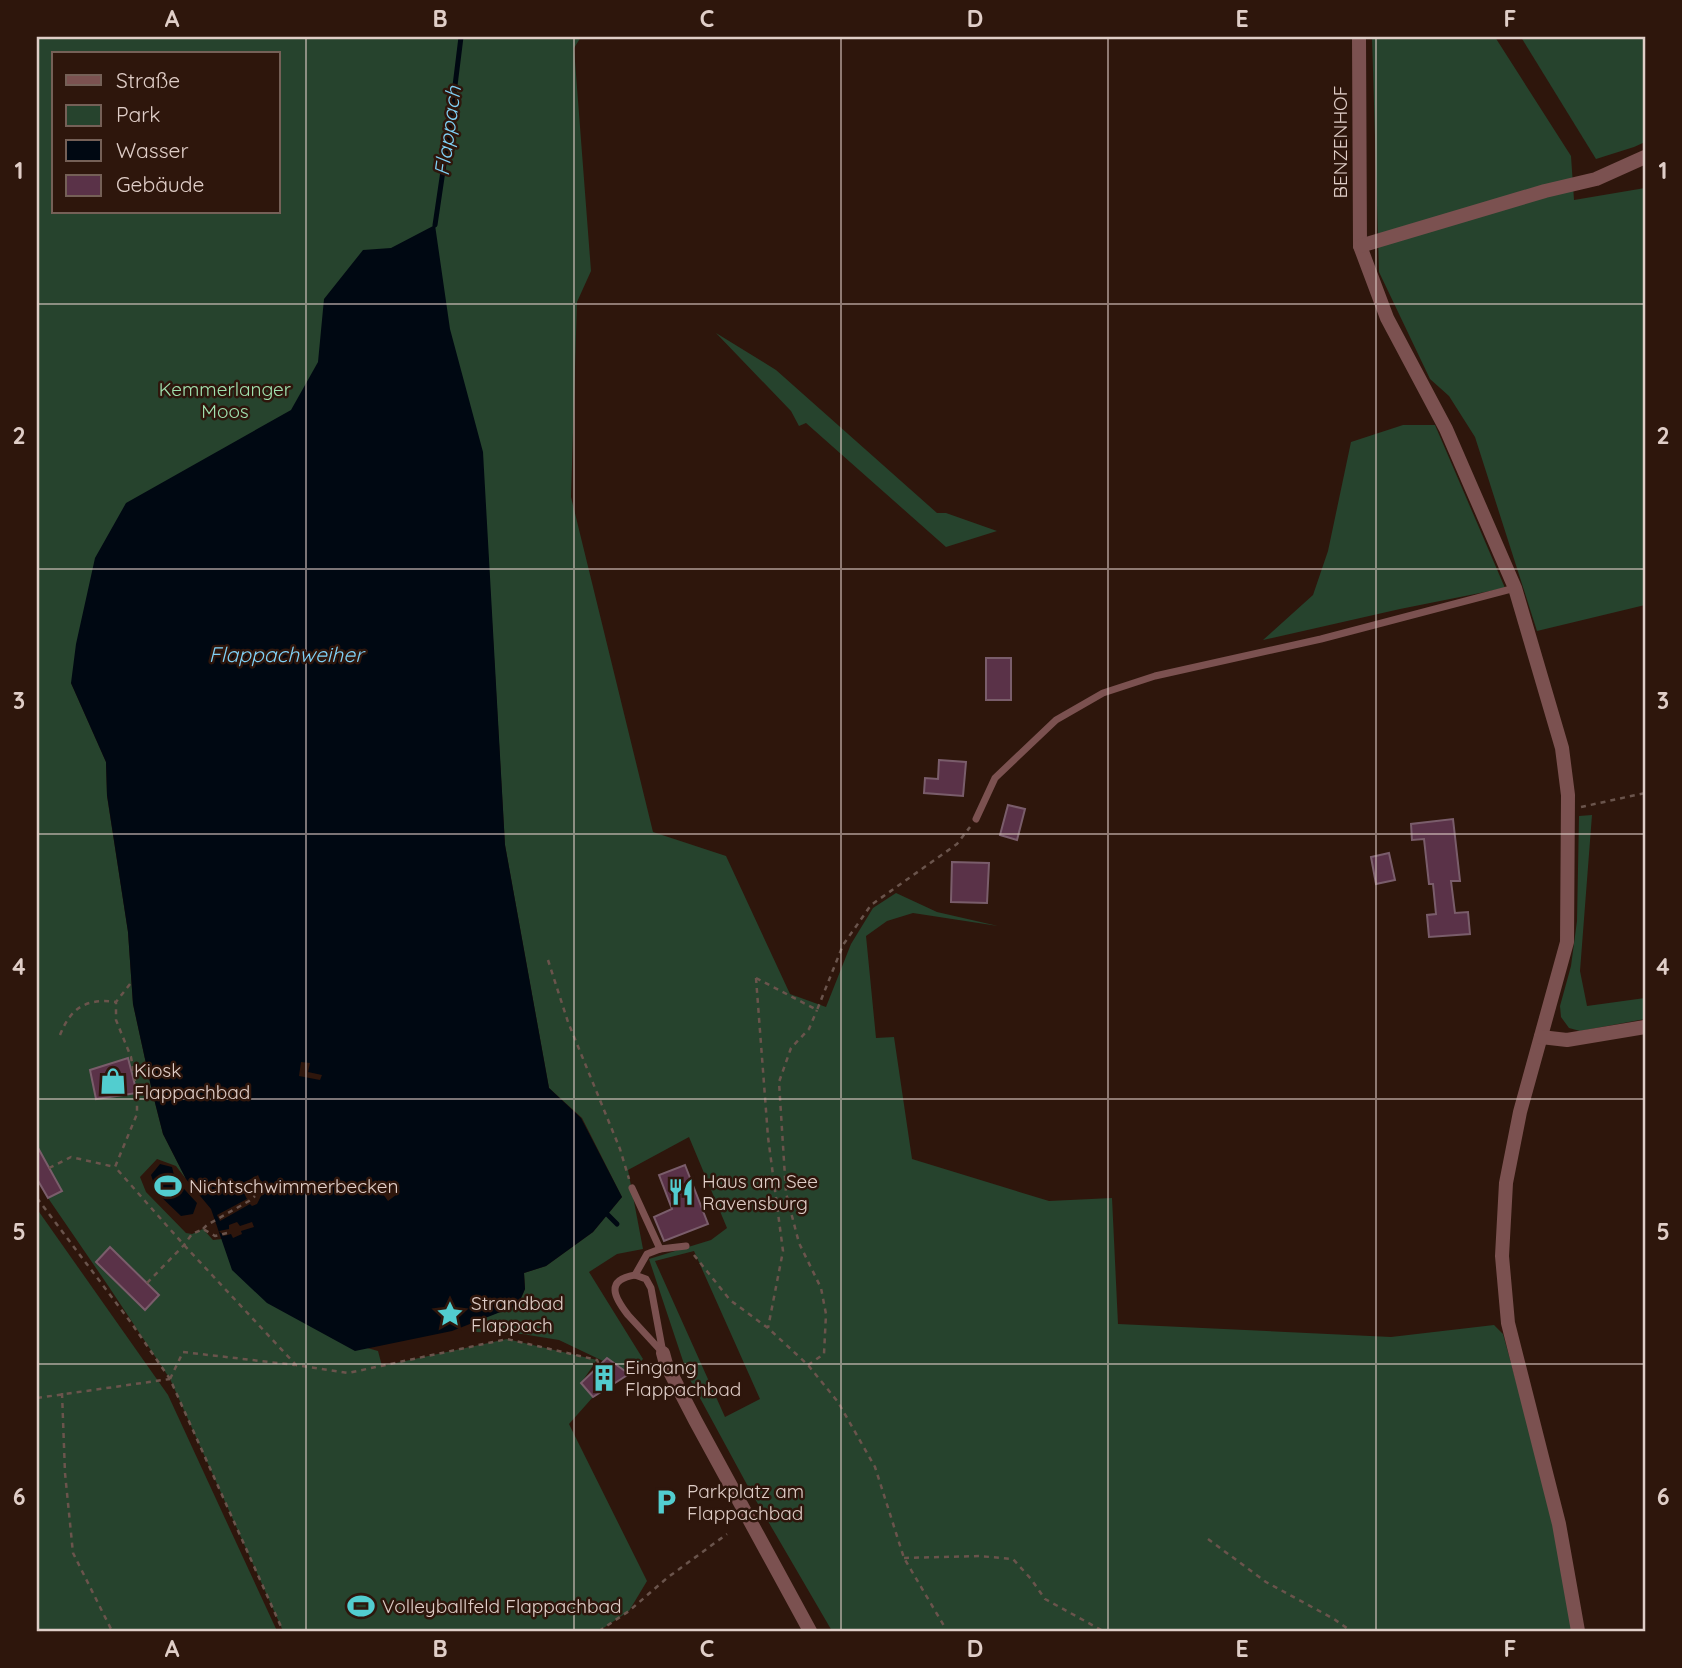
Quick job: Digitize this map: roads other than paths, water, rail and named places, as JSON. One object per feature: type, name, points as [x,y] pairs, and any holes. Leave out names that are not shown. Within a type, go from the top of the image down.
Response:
[{"type":"street","name":"BENZENHOF","points":[[1359,37],[1360,246]]},
{"type":"street","points":[[1578,1631],[1559,1524],[1508,1323],[1502,1256],[1506,1184],[1520,1112],[1567,942],[1568,794],[1562,748],[1515,588],[1446,429],[1387,318],[1360,246],[1545,191],[1596,179],[1645,157]]},
{"type":"street","points":[[1541,1037],[1567,1040],[1645,1027]]},
{"type":"street","points":[[663,1353],[695,1420],[810,1631]]},
{"type":"lane","points":[[976,819],[995,778],[1056,720],[1103,693],[1155,676],[1321,639],[1515,588]]},
{"type":"lane","points":[[632,1188],[660,1250]]},
{"type":"lane","points":[[635,1275],[647,1254],[686,1246]]},
{"type":"lane","points":[[635,1275],[646,1279],[651,1287],[663,1353],[619,1304],[614,1291],[617,1282],[625,1276],[635,1275]]},
{"type":"water","name":"Flappachweiher","points":[[435,225],[450,329],[483,452],[505,845],[549,1088],[581,1118],[622,1197],[593,1232],[546,1266],[524,1273],[525,1289],[518,1305],[452,1331],[355,1351],[267,1303],[232,1270],[211,1209],[186,1179],[163,1134],[133,1004],[128,932],[107,795],[106,762],[71,683],[76,644],[95,558],[126,503],[291,410],[318,362],[324,299],[363,250],[391,248]]},
{"type":"water","name":"Nichtschwimmerbecken","points":[[160,1164],[172,1167],[175,1179],[197,1203],[193,1214],[181,1216],[157,1193],[151,1175]]},
{"type":"waterway","name":"Flappach","points":[[435,225],[461,37]]},
{"type":"waterway","name":"Flappach","points":[[608,1215],[617,1224]]},
{"type":"place","name":"Kiosk Flappachbad","points":[[113,1081]]},
{"type":"place","name":"Nichtschwimmerbecken","points":[[168,1186]]},
{"type":"place","name":"Haus am See Ravensburg","points":[[681,1192]]},
{"type":"place","name":"Strandbad Flappach","points":[[450,1314]]},
{"type":"place","name":"Eingang Flappachbad","points":[[604,1378]]},
{"type":"place","name":"Parkplatz am Flappachbad","points":[[666,1502]]},
{"type":"place","name":"Volleyballfeld Flappachbad","points":[[361,1606]]},
{"type":"park label","name":"Kemmerlanger Moos","points":[[225,400]]}]
